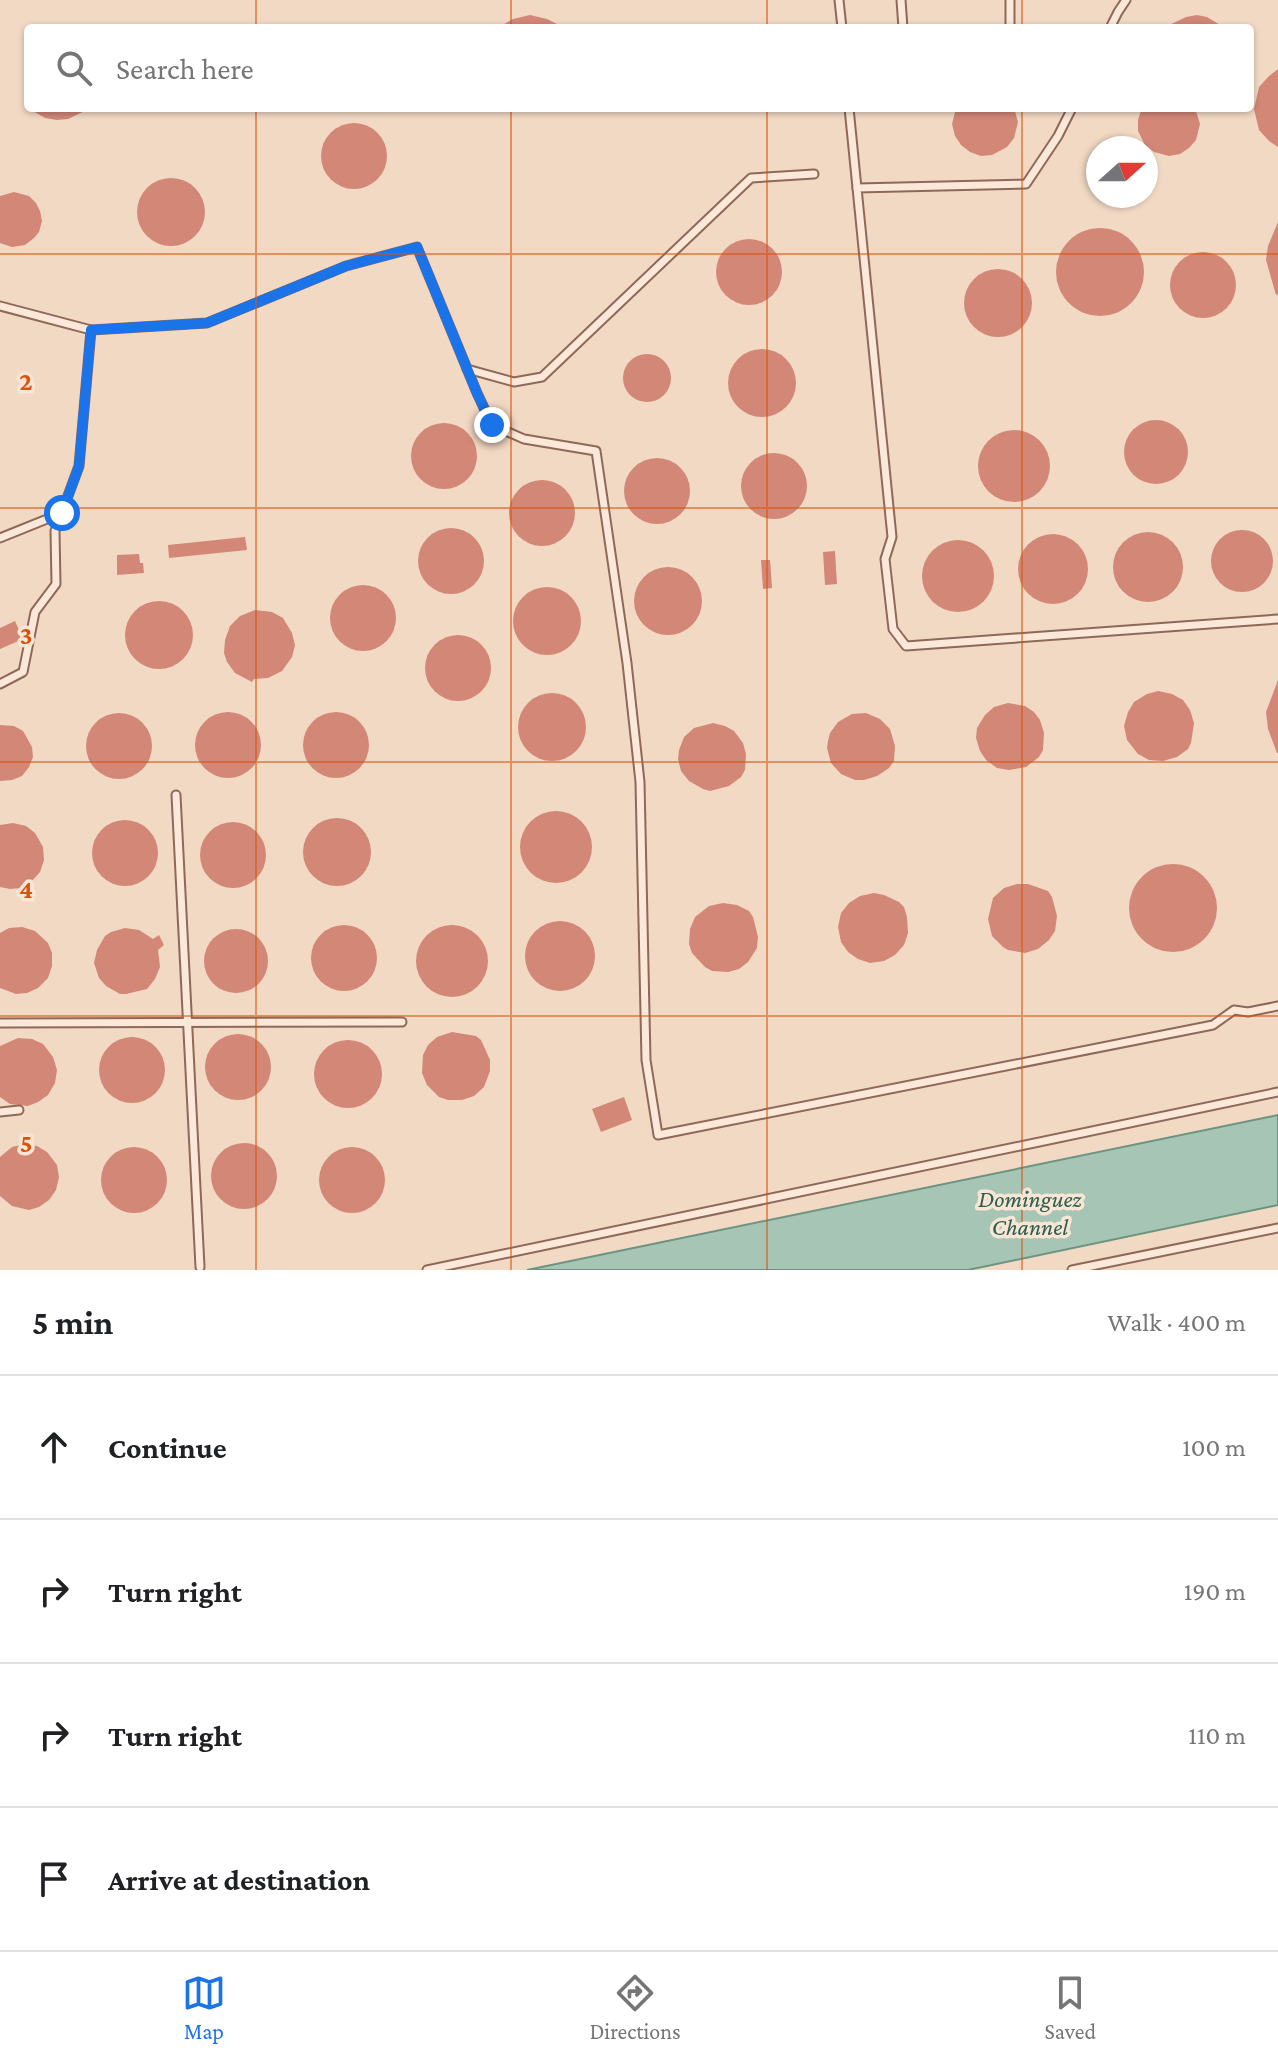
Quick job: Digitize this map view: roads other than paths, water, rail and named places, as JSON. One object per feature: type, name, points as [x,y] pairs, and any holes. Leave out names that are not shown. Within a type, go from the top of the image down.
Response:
[{"type":"lane","points":[[839,0],[842,24]]},
{"type":"lane","points":[[901,0],[903,24]]},
{"type":"lane","points":[[1010,0],[1010,24]]},
{"type":"lane","points":[[1112,24],[1126,0]]},
{"type":"lane","points":[[849,112],[892,537],[885,559],[893,629],[906,646],[1278,619]]},
{"type":"lane","points":[[857,188],[1026,184],[1070,112]]},
{"type":"lane","points":[[467,369],[514,382],[542,377],[751,178],[814,174]]},
{"type":"lane","points":[[0,306],[91,330],[207,323],[346,266],[417,247],[492,425],[524,439],[596,451],[627,663],[640,782],[646,1060],[658,1135],[1213,1025],[1234,1010],[1248,1012],[1278,1006]]},
{"type":"lane","points":[[0,684],[23,672],[35,612],[56,584],[55,531],[79,466],[91,330]]},
{"type":"lane","points":[[0,538],[62,513]]},
{"type":"lane","points":[[176,795],[200,1267]]},
{"type":"lane","points":[[0,1023],[402,1022]]},
{"type":"lane","points":[[427,1270],[1278,1092]]},
{"type":"lane","points":[[0,1112],[19,1110]]},
{"type":"lane","points":[[1072,1270],[1278,1228]]},
{"type":"water","name":"Dominguez Channel","points":[[1278,1115],[1278,1205],[968,1270],[527,1270]]}]
